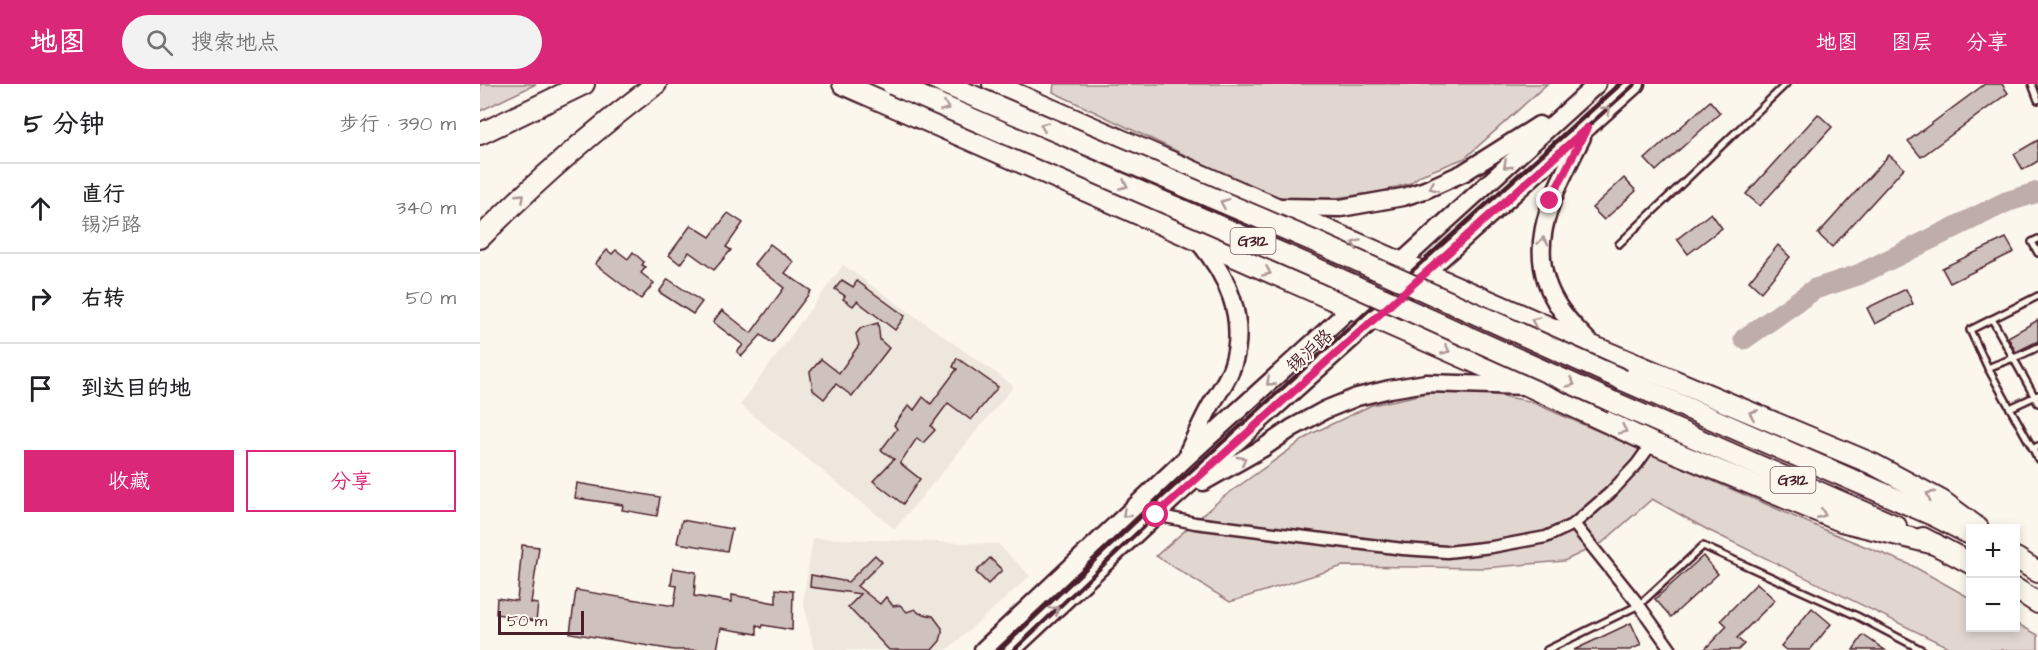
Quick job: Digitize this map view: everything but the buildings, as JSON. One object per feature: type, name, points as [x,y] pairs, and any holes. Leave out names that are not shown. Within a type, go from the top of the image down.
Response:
[{"type":"highway","points":[[480,134],[584,84]]},
{"type":"highway","points":[[480,238],[521,196],[563,159],[656,84]]},
{"type":"highway","points":[[843,84],[1531,387],[1652,443],[1841,521],[1935,544]]},
{"type":"highway","name":"G312","points":[[892,84],[1848,504],[1966,560]]},
{"type":"highway","name":"G312","points":[[945,84],[1316,242],[1623,380],[1926,511],[1966,531]]},
{"type":"highway","points":[[993,84],[1592,346],[1873,464],[1942,501],[1973,524]]},
{"type":"highway","points":[[2020,561],[2038,572]]},
{"type":"highway","points":[[2020,592],[2038,603]]},
{"type":"main road","points":[[983,650],[1184,460],[1597,84]]},
{"type":"main road","name":"锡沪路","points":[[1012,650],[1173,499],[1636,84]]},
{"type":"main road","points":[[1274,207],[1341,208],[1403,197],[1425,190],[1462,173],[1574,105]]},
{"type":"main road","points":[[1587,128],[1550,201],[1541,241],[1545,280],[1561,310],[1592,346]]},
{"type":"main road","points":[[1184,460],[1224,384],[1233,363],[1237,338],[1236,314],[1231,293],[1211,256],[1197,240]]},
{"type":"main road","points":[[1173,499],[1263,448],[1300,423],[1357,397],[1426,383],[1531,387]]},
{"type":"street","points":[[1156,515],[1194,523],[1380,546],[1447,552],[1492,548],[1546,537],[1574,524],[1630,472],[1652,443]]},
{"type":"street","points":[[1574,524],[1639,605],[1671,650]]},
{"type":"lane","points":[[1619,244],[1786,84]]},
{"type":"lane","points":[[2032,84],[2038,100]]},
{"type":"lane","points":[[2038,239],[2032,242],[2038,253]]},
{"type":"lane","points":[[2038,296],[1970,330],[2010,408],[2036,448],[2038,459]]},
{"type":"lane","points":[[1992,319],[2038,403]]},
{"type":"lane","points":[[1988,368],[2038,347]]},
{"type":"lane","points":[[2010,408],[2036,396]]},
{"type":"lane","points":[[1547,650],[1639,605],[1702,546],[1857,616],[1922,650]]},
{"type":"shaded area","points":[[480,84],[536,84],[480,111]]},
{"type":"shaded area","points":[[1054,84],[1547,84],[1465,158],[1421,175],[1410,183],[1380,192],[1319,200],[1273,197],[1053,92]]},
{"type":"shaded area","points":[[843,265],[1014,386],[895,529],[740,405]]},
{"type":"shaded area","points":[[1480,392],[1529,401],[1911,565],[1966,596],[1966,632],[2020,632],[2020,625],[2038,635],[2038,650],[1954,650],[1708,530],[1652,499],[1602,543],[1564,561],[1484,568],[1343,566],[1230,602],[1156,556],[1222,498],[1313,433],[1372,405],[1429,393]]},
{"type":"shaded area","points":[[813,538],[998,544],[1030,576],[947,650],[814,650],[803,600]]},
{"type":"waterway","points":[[1744,339],[1815,289],[1858,275],[2006,202],[2038,192]]},
{"type":"railway","points":[[1000,650],[1152,506],[1619,84]]},
{"type":"railway","points":[[1014,650],[1159,512],[1635,84]]},
{"type":"route","points":[[1156,515],[1587,128],[1550,201]]}]
